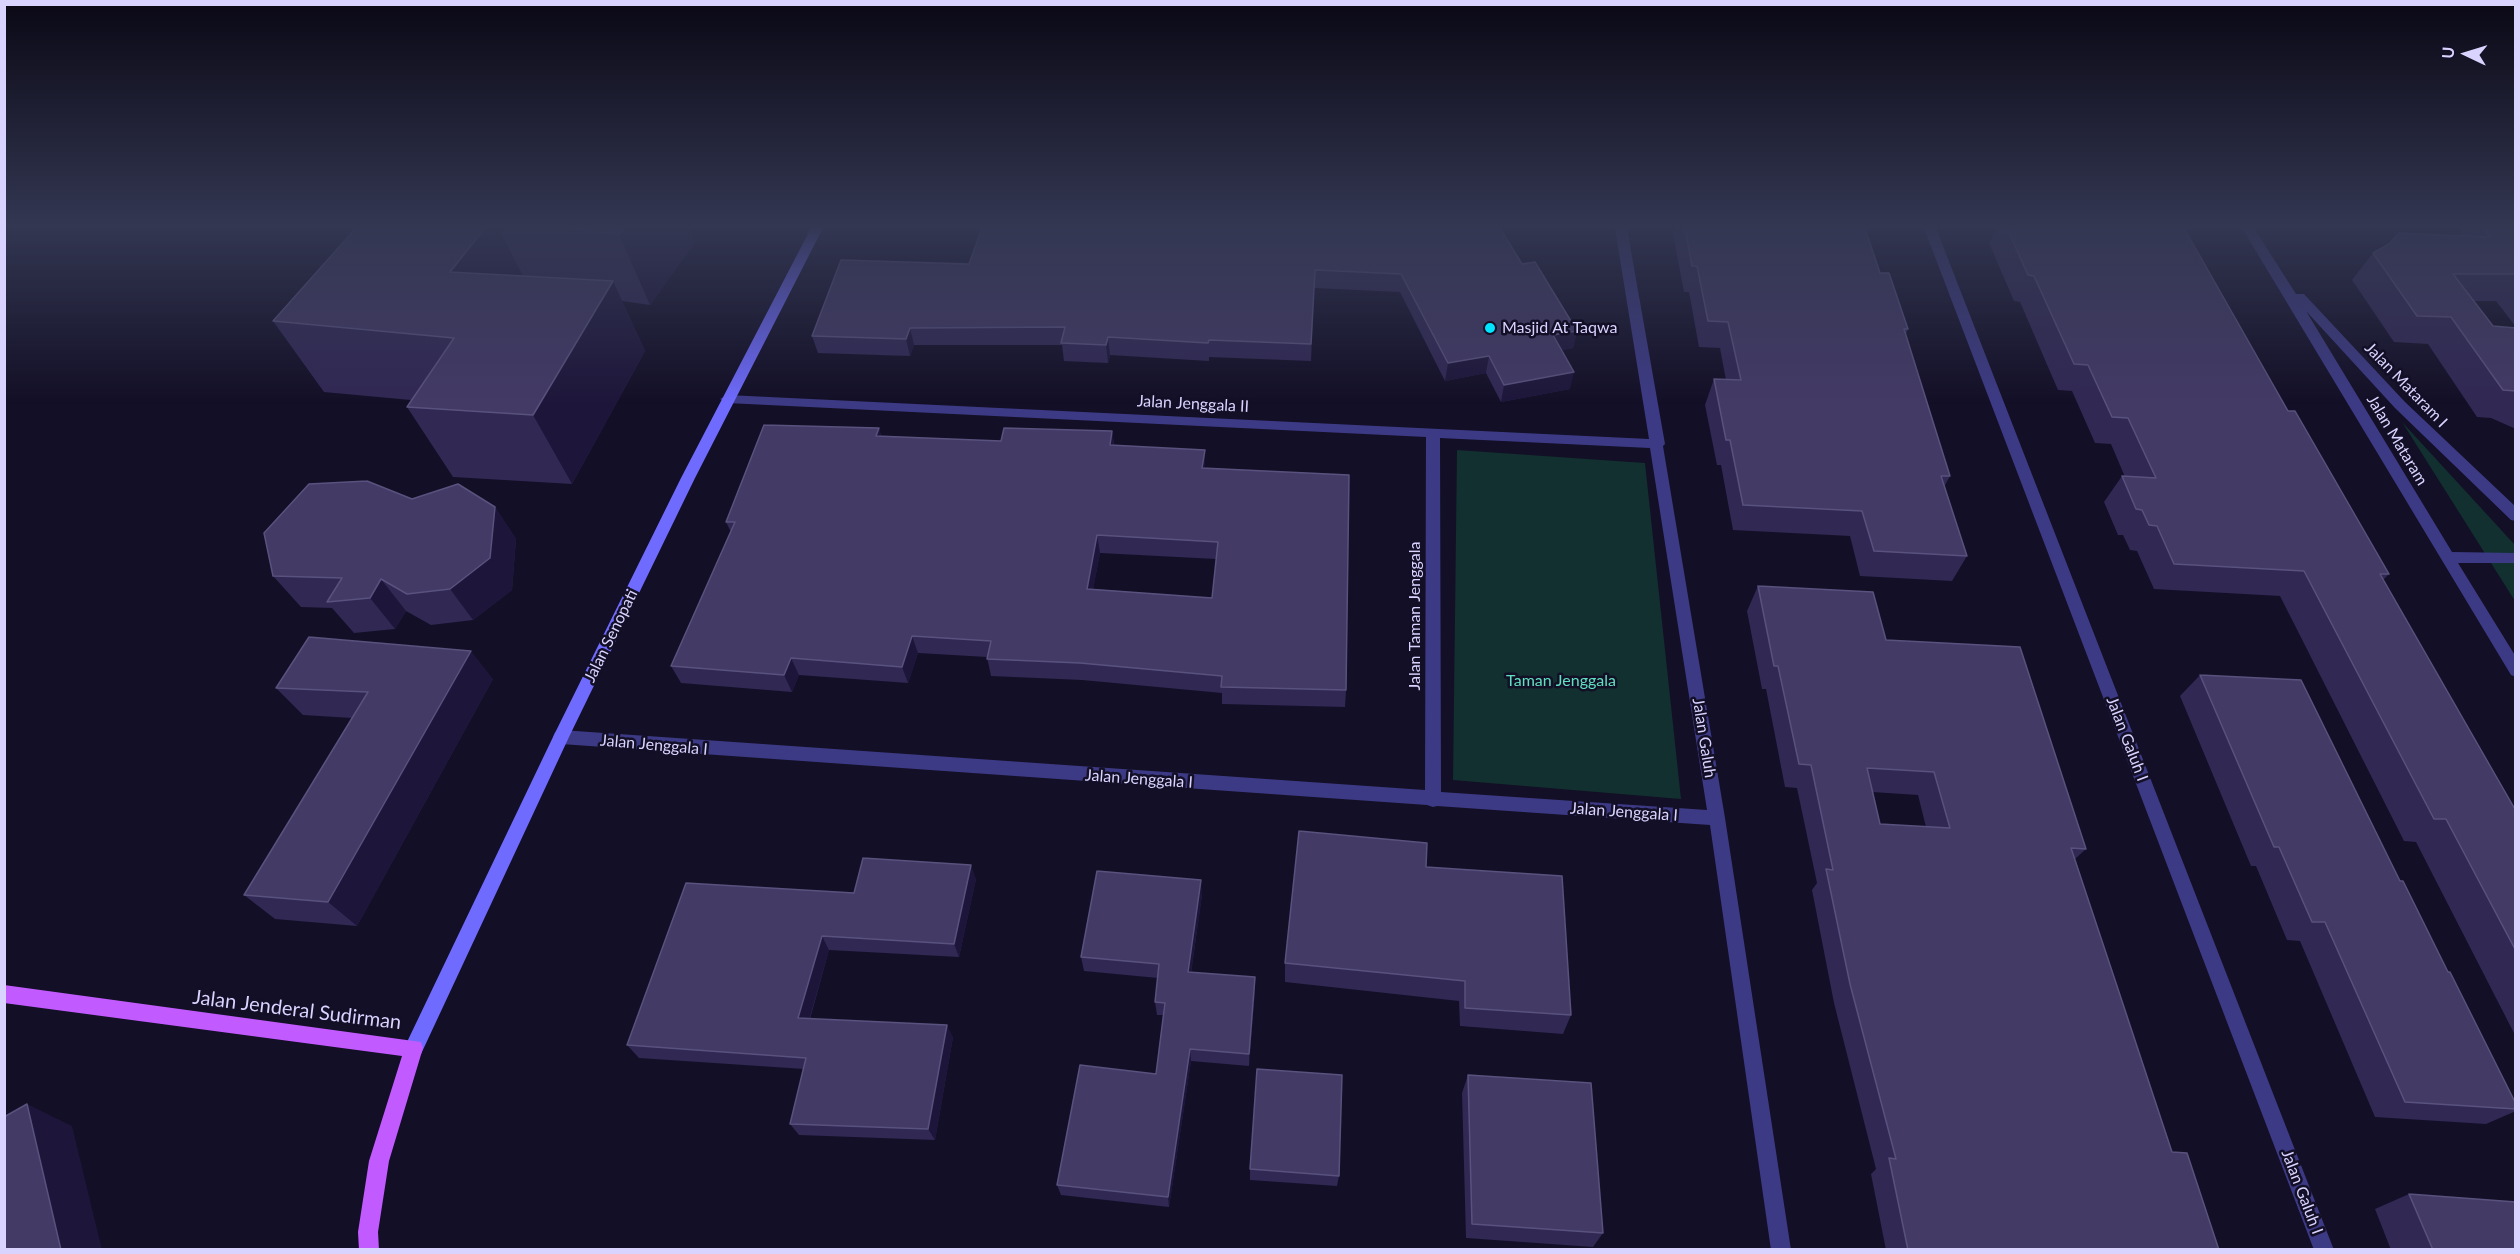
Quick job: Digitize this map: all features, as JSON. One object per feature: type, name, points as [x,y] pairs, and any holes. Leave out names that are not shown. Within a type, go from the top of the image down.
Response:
[{"type":"main road","name":"Jalan Senopati","points":[[414,1048],[561,737],[728,399],[787,287]]},
{"type":"main road","name":"Jalan Jenderal Sudirman","points":[[4,994],[414,1048],[379,1161],[368,1232],[369,1250]]},
{"type":"street","name":"Jalan Galuh","points":[[1631,287],[1717,818],[1781,1250]]},
{"type":"street","name":"Jalan Galuh I","points":[[1953,287],[2324,1250]]},
{"type":"street","name":"Jalan Mataram","points":[[2285,287],[2516,671]]},
{"type":"street","name":"Jalan Mataram I","points":[[2290,287],[2400,405],[2512,510]]},
{"type":"street","name":"Jalan Jenggala II","points":[[728,399],[1658,444]]},
{"type":"street","name":"Jalan Taman Jenggala","points":[[1432,432],[1433,800]]},
{"type":"street","points":[[2448,557],[2516,558]]},
{"type":"street","name":"Jalan Jenggala I","points":[[561,737],[1433,800],[1717,818]]},
{"type":"green space","points":[[2402,422],[2515,545],[2515,601]]},
{"type":"green space","name":"Taman Jenggala","points":[[1457,450],[1645,463],[1681,799],[1453,780]]},
{"type":"building","points":[[304,287],[610,287],[533,415],[407,407],[454,338],[273,321]]},
{"type":"building","points":[[831,287],[1314,287],[1311,344],[1209,340],[1208,343],[1108,337],[1106,345],[1061,343],[1065,327],[910,328],[906,339],[812,336]]},
{"type":"building","points":[[1408,287],[1550,287],[1577,331],[1553,335],[1574,372],[1504,385],[1489,356],[1448,363]]},
{"type":"building","points":[[1701,287],[1894,287],[1908,329],[1904,329],[1950,476],[1941,476],[1967,556],[1874,551],[1862,511],[1743,505],[1730,440],[1726,440],[1714,379],[1741,380],[1728,322],[1708,321]]},
{"type":"building","points":[[2039,287],[2217,287],[2288,411],[2295,411],[2389,574],[2380,574],[2516,811],[2516,951],[2446,819],[2434,819],[2304,571],[2174,564],[2157,526],[2149,525],[2142,510],[2136,509],[2122,476],[2156,478],[2128,418],[2112,417],[2088,365],[2074,364]]},
{"type":"building","points":[[2396,287],[2463,287],[2493,326],[2516,328],[2516,391],[2503,390],[2451,317],[2417,316]]},
{"type":"building","points":[[764,425],[879,428],[876,436],[1001,441],[1004,428],[1112,431],[1110,445],[1205,450],[1202,468],[1349,475],[1346,690],[1221,687],[1222,676],[1080,663],[987,659],[991,641],[912,636],[902,667],[791,658],[784,675],[671,666],[735,522],[726,522]],"holes":[[[1097,535],[1218,542],[1212,598],[1087,589]]]},
{"type":"building","points":[[367,481],[412,499],[458,484],[495,507],[490,558],[450,589],[407,594],[381,579],[370,598],[327,602],[342,578],[273,576],[264,533],[309,484]]},
{"type":"building","points":[[1758,586],[1873,592],[1886,640],[2020,647],[2086,849],[2071,848],[2172,1152],[2187,1153],[2219,1250],[1908,1250],[1889,1158],[1896,1159],[1850,984],[1826,869],[1833,870],[1811,765],[1799,764],[1778,666],[1774,666]],"holes":[[[1867,768],[1934,772],[1950,828],[1880,824]]]},
{"type":"building","points":[[309,637],[471,651],[328,902],[244,895],[368,692],[276,688]]},
{"type":"building","points":[[2200,675],[2301,680],[2400,881],[2403,881],[2450,972],[2516,1104],[2516,1109],[2405,1102],[2325,922],[2312,922],[2279,847],[2274,847]]},
{"type":"building","points":[[1299,831],[1427,843],[1426,867],[1562,876],[1571,1015],[1465,1008],[1465,981],[1285,963]]},
{"type":"building","points":[[863,858],[971,865],[954,944],[822,936],[798,1018],[947,1025],[928,1129],[790,1124],[806,1058],[627,1045],[686,883],[854,893]]},
{"type":"building","points":[[1097,871],[1201,880],[1188,972],[1255,977],[1249,1054],[1190,1049],[1168,1197],[1057,1185],[1080,1065],[1156,1074],[1165,1003],[1155,1002],[1159,964],[1081,957]]},
{"type":"building","points":[[1257,1069],[1342,1075],[1339,1176],[1250,1169]]},
{"type":"building","points":[[1468,1075],[1591,1083],[1603,1233],[1472,1224]]},
{"type":"building","points":[[27,1104],[61,1250],[4,1250],[4,1117]]},
{"type":"building","points":[[2409,1194],[2516,1202],[2516,1250],[2433,1250]]},
{"type":"place","name":"Masjid At Taqwa","points":[[1490,328]]}]
